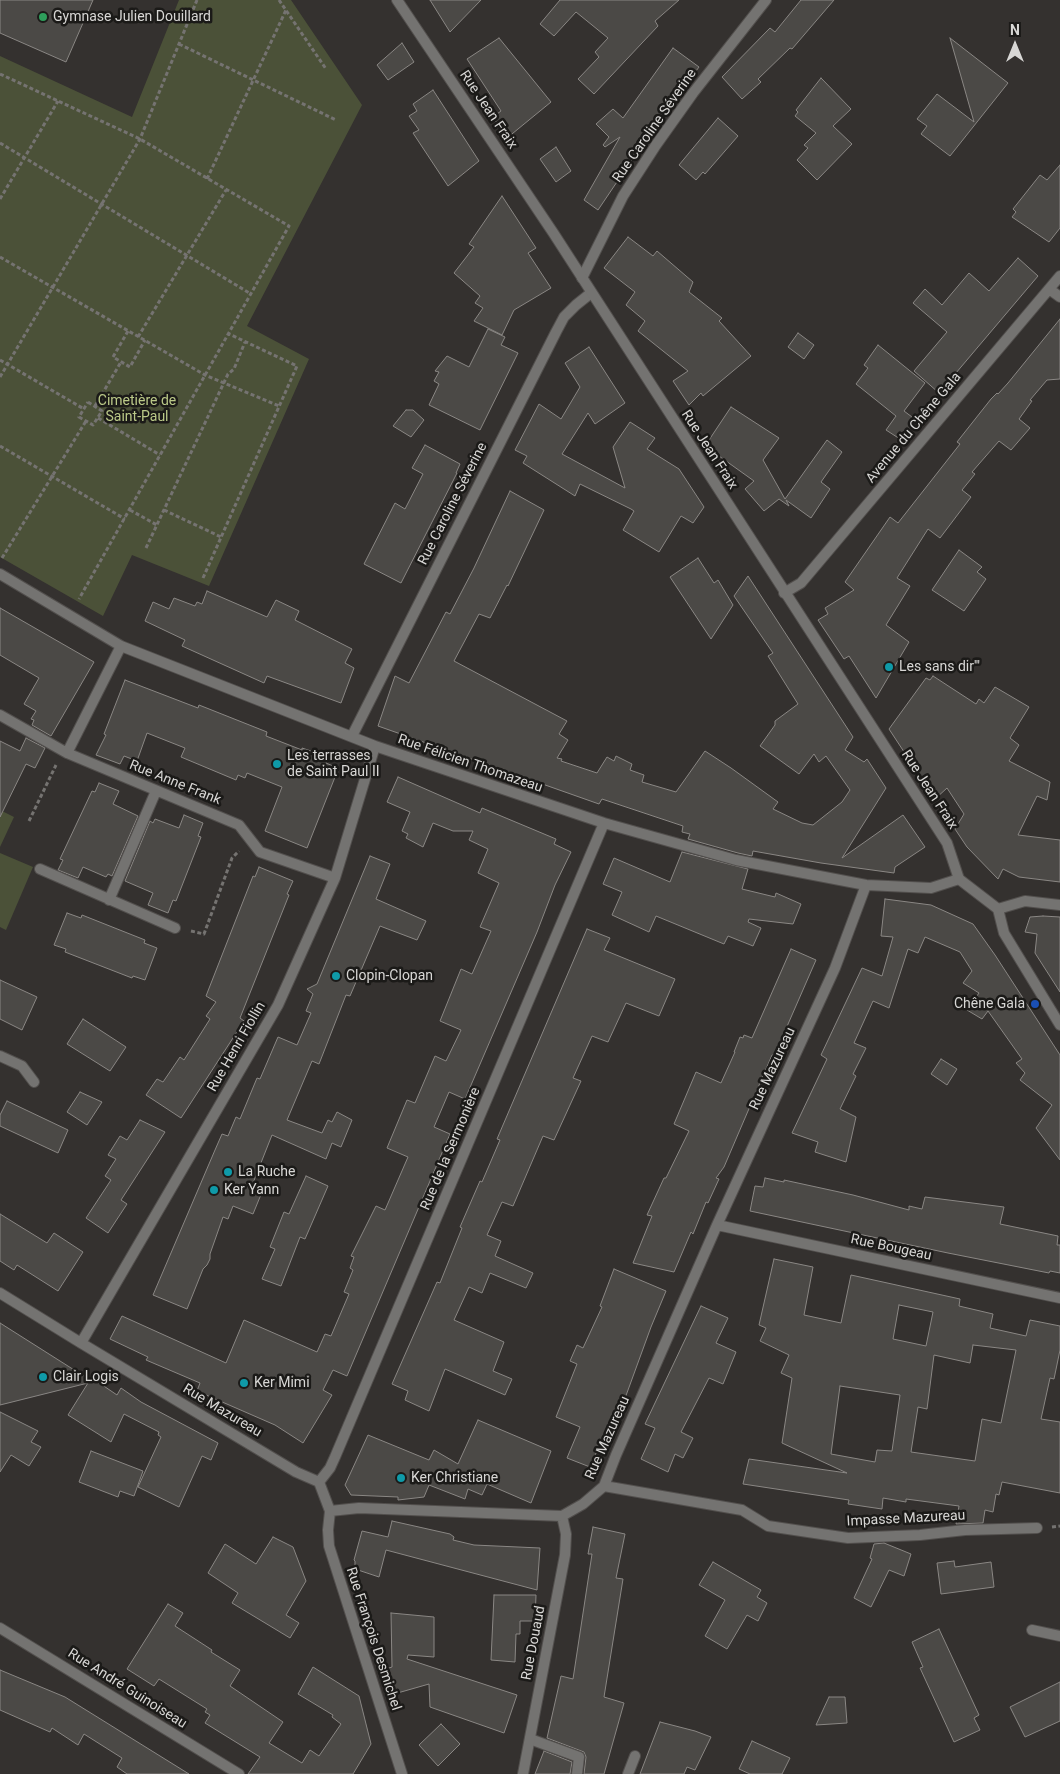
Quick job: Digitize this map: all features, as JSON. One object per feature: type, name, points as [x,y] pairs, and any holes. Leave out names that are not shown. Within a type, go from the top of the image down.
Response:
[{"type":"street","name":"Rue Jean Fraix","points":[[397,0],[592,293],[947,843],[959,879]]},
{"type":"street","name":"Rue Caroline Séverine","points":[[582,278],[623,196],[656,145],[693,93],[766,0]]},
{"type":"street","name":"Avenue du Chêne Gala","points":[[784,593],[801,583],[1060,276]]},
{"type":"street","points":[[1049,289],[1060,297]]},
{"type":"street","name":"Rue Caroline Séverine","points":[[352,736],[564,317],[592,293]]},
{"type":"street","name":"Rue Félicien Thomazeau","points":[[0,574],[121,646],[375,746],[604,823],[736,860],[866,885],[931,888],[959,879]]},
{"type":"street","points":[[65,752],[121,646]]},
{"type":"street","name":"Rue Anne Frank","points":[[0,715],[65,752],[239,824],[260,852],[335,878]]},
{"type":"street","name":"Rue Henri Fiollin","points":[[81,1343],[278,1005],[335,878],[375,746]]},
{"type":"street","points":[[109,900],[156,791]]},
{"type":"street","name":"Rue de la Sermonière","points":[[319,1482],[336,1457],[604,823]]},
{"type":"street","points":[[40,870],[176,928]]},
{"type":"street","points":[[959,879],[998,909],[1004,933],[1060,1025]]},
{"type":"street","name":"Rue Mazureau","points":[[562,1516],[583,1504],[604,1486],[717,1225],[834,968],[866,885]]},
{"type":"street","points":[[998,909],[1025,901],[1060,905]]},
{"type":"street","points":[[0,1056],[22,1066],[34,1082]]},
{"type":"street","name":"Rue Bougeau","points":[[717,1225],[1060,1298]]},
{"type":"street","name":"Rue Mazureau","points":[[0,1293],[296,1472],[319,1482]]},
{"type":"street","points":[[319,1482],[330,1511],[359,1508],[562,1516]]},
{"type":"street","name":"Impasse Mazureau","points":[[604,1486],[742,1510],[768,1526],[848,1538],[920,1535],[965,1530],[1036,1528]]},
{"type":"street","name":"Rue François Desmichel","points":[[330,1511],[329,1546],[402,1774]]},
{"type":"street","name":"Rue Douaud","points":[[523,1774],[565,1555],[566,1534],[562,1516]]},
{"type":"street","name":"Rue André Guinoiseau","points":[[0,1628],[239,1774]]},
{"type":"street","points":[[1032,1630],[1060,1636]]},
{"type":"street","points":[[530,1739],[579,1757],[577,1774]]},
{"type":"street","points":[[628,1774],[635,1756]]},
{"type":"path","points":[[0,377],[140,139],[197,0]]},
{"type":"path","points":[[279,0],[326,69]]},
{"type":"path","points":[[207,179],[286,10]]},
{"type":"path","points":[[179,44],[336,120]]},
{"type":"path","points":[[0,74],[140,139],[289,226],[79,600]]},
{"type":"path","points":[[0,198],[58,101]]},
{"type":"path","points":[[0,143],[251,294]]},
{"type":"path","points":[[138,337],[226,190]]},
{"type":"path","points":[[0,257],[205,375],[279,406]]},
{"type":"path","points":[[128,331],[113,357],[130,367],[145,340]]},
{"type":"path","points":[[203,578],[297,366],[228,334]]},
{"type":"path","points":[[146,548],[228,374],[234,369],[245,342]]},
{"type":"path","points":[[0,360],[84,409]]},
{"type":"path","points":[[95,406],[121,362]]},
{"type":"path","points":[[88,402],[95,406],[102,410],[93,425],[79,417],[88,402]]},
{"type":"path","points":[[98,418],[160,456]]},
{"type":"path","points":[[2,558],[86,421]]},
{"type":"path","points":[[0,446],[125,519]]},
{"type":"path","points":[[130,510],[157,525]]},
{"type":"path","points":[[164,510],[221,537]]},
{"type":"path","points":[[29,821],[65,752]]},
{"type":"path","points":[[176,928],[204,934],[232,858],[250,840]]},
{"type":"green space","name":"Cimetière de Saint-Paul","points":[[179,0],[291,0],[362,105],[247,326],[309,359],[209,586],[132,555],[103,616],[0,557],[0,56],[132,117]]},
{"type":"green space","points":[[0,810],[14,817],[0,847]]},
{"type":"green space","points":[[0,853],[33,867],[6,930],[0,927]]},
{"type":"building","name":"Gymnase Julien Douillard","points":[[0,0],[93,0],[66,62],[0,33]]},
{"type":"building","points":[[430,0],[481,0],[450,32]]},
{"type":"building","points":[[560,0],[679,0],[655,21],[658,26],[594,94],[578,79],[599,57],[595,52],[608,38],[576,12],[554,36],[540,24]]},
{"type":"building","points":[[801,0],[834,0],[792,49],[790,48],[758,79],[761,82],[742,99],[722,77],[770,28],[775,32]]},
{"type":"building","points":[[499,38],[551,102],[507,138],[493,117],[501,111],[467,59]]},
{"type":"building","points":[[950,38],[1008,83],[950,156],[921,134],[927,126],[917,119],[937,94],[974,122]]},
{"type":"building","points":[[402,43],[414,62],[388,80],[377,65]]},
{"type":"building","points":[[673,48],[699,67],[648,136],[598,210],[584,200],[620,137],[605,147],[603,145],[609,137],[596,124],[613,109],[623,118]]},
{"type":"building","points":[[821,78],[851,109],[833,126],[852,144],[817,180],[797,160],[808,148],[804,145],[816,133],[795,116],[798,112],[796,110]]},
{"type":"building","points":[[433,90],[479,161],[448,186],[413,133],[419,130],[409,116],[417,111],[413,104]]},
{"type":"building","points":[[718,118],[738,136],[705,174],[703,172],[696,180],[679,165]]},
{"type":"building","points":[[556,147],[571,171],[556,182],[540,159]]},
{"type":"building","points":[[1060,165],[1060,228],[1049,242],[1012,217],[1016,212],[1013,209],[1040,175],[1047,180]]},
{"type":"building","points":[[502,196],[536,248],[528,253],[551,288],[514,310],[502,335],[474,321],[483,308],[475,303],[480,296],[454,273],[474,247],[469,244]]},
{"type":"building","points":[[628,237],[653,256],[657,251],[693,282],[689,292],[722,318],[719,321],[751,356],[703,396],[701,393],[689,405],[673,381],[688,371],[638,331],[645,321],[626,305],[635,292],[604,268]]},
{"type":"building","points":[[1018,258],[1038,276],[939,393],[914,371],[947,332],[913,303],[925,289],[942,305],[969,273],[989,291]]},
{"type":"building","points":[[1060,319],[1060,379],[1047,380],[1030,400],[1032,401],[1019,419],[1030,428],[1011,450],[999,441],[972,472],[975,474],[962,490],[971,497],[940,538],[928,529],[897,578],[910,586],[886,625],[909,642],[876,698],[849,656],[844,659],[818,620],[828,614],[825,608],[854,590],[845,582],[890,517],[898,523],[960,444],[957,442],[991,399],[1008,383]]},
{"type":"building","points":[[488,329],[505,337],[501,345],[518,353],[480,430],[429,405],[439,384],[434,381],[439,372],[435,371],[447,356],[469,367]]},
{"type":"building","points":[[798,333],[814,345],[804,359],[788,347]]},
{"type":"building","points":[[878,345],[925,383],[904,411],[916,420],[900,439],[886,430],[896,416],[856,384],[868,368],[864,365]]},
{"type":"building","points":[[589,347],[625,403],[595,424],[588,413],[562,454],[625,488],[613,447],[630,422],[655,438],[647,449],[679,469],[704,507],[693,523],[681,516],[659,552],[623,530],[634,511],[580,484],[575,496],[523,463],[527,456],[515,450],[539,404],[561,419],[580,387],[565,363]]},
{"type":"building","points":[[731,407],[779,438],[763,460],[785,499],[827,440],[842,452],[821,482],[830,489],[811,518],[786,500],[789,506],[779,499],[764,511],[745,489],[754,481],[705,446]]},
{"type":"building","points":[[406,410],[413,410],[424,420],[411,437],[393,426]]},
{"type":"building","points":[[425,445],[460,464],[401,583],[364,564],[395,503],[405,509],[423,474],[412,468]]},
{"type":"building","points":[[510,491],[544,510],[508,586],[490,618],[479,614],[454,661],[567,721],[559,734],[568,740],[557,758],[597,773],[607,757],[614,761],[616,756],[632,764],[630,770],[644,775],[642,782],[676,792],[705,751],[778,802],[773,809],[802,823],[813,825],[842,802],[850,790],[826,756],[819,762],[814,754],[799,774],[760,746],[775,725],[775,721],[798,704],[768,656],[773,653],[734,596],[748,576],[853,737],[845,750],[864,762],[867,759],[886,788],[842,858],[903,815],[925,847],[895,867],[894,873],[753,851],[752,856],[738,853],[688,839],[690,834],[682,832],[683,826],[602,799],[599,804],[378,726],[395,676],[409,683],[446,612],[450,614]]},
{"type":"building","points":[[959,550],[982,567],[977,572],[986,579],[964,611],[932,590]]},
{"type":"building","points":[[698,558],[714,583],[718,580],[733,605],[711,639],[670,577]]},
{"type":"building","points":[[207,591],[267,617],[276,600],[299,611],[295,620],[352,649],[345,663],[354,668],[341,703],[267,676],[264,683],[182,646],[185,640],[145,621],[153,602],[169,609],[174,598],[195,606],[197,602],[202,604]]},
{"type":"building","points":[[0,608],[94,662],[51,736],[32,725],[34,720],[31,719],[36,711],[24,704],[39,678],[0,655]]},
{"type":"building","points":[[933,676],[976,704],[979,699],[984,703],[995,687],[1029,707],[1010,738],[1019,745],[1009,761],[1050,782],[1047,800],[1037,796],[1018,835],[1060,840],[1060,882],[1019,877],[1003,869],[998,879],[967,847],[955,829],[964,814],[947,788],[935,799],[889,729],[926,678],[930,680]]},
{"type":"building","name":"Les terrasses de Saint Paul II","points":[[125,680],[198,708],[199,705],[267,732],[266,736],[302,750],[302,748],[329,757],[326,763],[333,766],[331,770],[337,772],[307,848],[265,831],[282,787],[247,773],[245,778],[238,775],[236,780],[181,757],[185,748],[147,733],[137,761],[124,756],[120,764],[96,755],[106,735],[104,734]]},
{"type":"building","points":[[26,738],[45,748],[35,768],[26,764],[0,817],[0,741],[20,751]]},
{"type":"building","points":[[398,777],[480,813],[482,808],[556,839],[554,844],[571,852],[555,885],[537,932],[465,1099],[449,1092],[434,1127],[450,1134],[347,1376],[333,1370],[323,1390],[332,1395],[303,1443],[275,1425],[197,1391],[200,1383],[146,1360],[148,1357],[110,1339],[122,1316],[226,1363],[244,1320],[317,1352],[325,1334],[331,1336],[349,1294],[344,1292],[353,1270],[350,1268],[354,1257],[351,1256],[376,1206],[385,1210],[408,1157],[387,1148],[407,1100],[415,1103],[435,1056],[446,1061],[461,1030],[440,1021],[461,969],[472,974],[491,931],[480,927],[499,883],[478,873],[488,849],[469,840],[473,831],[453,831],[433,823],[423,847],[406,838],[408,834],[402,831],[410,812],[387,802]]},
{"type":"building","points":[[99,783],[119,791],[113,804],[138,816],[112,876],[108,874],[106,877],[83,867],[78,878],[58,870],[63,860],[60,859],[92,791],[95,792]]},
{"type":"building","points":[[184,815],[203,823],[198,836],[201,837],[176,901],[173,900],[168,913],[148,905],[153,893],[125,881],[150,821],[153,823],[155,819],[179,828]]},
{"type":"building","points":[[682,852],[748,869],[742,889],[775,897],[776,893],[801,904],[793,924],[749,919],[748,922],[761,928],[753,946],[728,936],[724,944],[656,916],[649,932],[612,915],[622,892],[603,884],[614,858],[670,882]]},
{"type":"building","points":[[370,856],[390,864],[376,899],[426,921],[417,940],[380,926],[350,996],[346,995],[319,1064],[312,1061],[287,1120],[322,1133],[328,1120],[332,1122],[337,1112],[352,1120],[341,1147],[332,1143],[326,1159],[272,1135],[251,1188],[262,1192],[253,1214],[233,1206],[228,1219],[223,1217],[210,1259],[203,1269],[187,1309],[153,1295],[222,1134],[228,1136],[236,1117],[240,1119],[257,1078],[260,1079],[278,1037],[297,1045],[311,1013],[306,1011],[313,994],[307,989],[317,984]]},
{"type":"building","points":[[259,867],[293,881],[287,894],[289,895],[240,1018],[244,1021],[181,1118],[146,1095],[157,1079],[163,1082],[180,1057],[184,1060],[210,1019],[206,1016],[216,1002],[206,996],[253,876],[255,877]]},
{"type":"building","points":[[885,899],[931,905],[973,924],[995,955],[1060,1055],[1060,1160],[1036,1128],[1052,1105],[1020,1080],[1025,1073],[1016,1063],[1022,1059],[988,1011],[982,1019],[967,1010],[979,993],[963,983],[972,971],[960,952],[925,937],[918,953],[908,949],[889,1008],[873,1001],[854,1043],[866,1048],[853,1074],[856,1076],[840,1109],[856,1117],[846,1162],[815,1152],[818,1142],[792,1133],[827,1059],[821,1055],[862,968],[882,976],[893,937],[881,936]]},
{"type":"building","points":[[67,913],[81,918],[82,915],[145,940],[144,943],[157,948],[145,980],[133,976],[132,978],[65,952],[66,949],[54,945]]},
{"type":"building","points":[[1030,917],[1060,917],[1060,992],[1035,953],[1037,934],[1025,932]]},
{"type":"building","points":[[587,929],[610,938],[604,950],[675,979],[659,1016],[626,1003],[608,1042],[592,1036],[573,1078],[581,1081],[554,1140],[543,1136],[513,1206],[502,1202],[487,1235],[501,1241],[495,1256],[533,1273],[526,1288],[490,1273],[482,1293],[469,1287],[454,1320],[504,1342],[493,1371],[512,1379],[505,1395],[445,1369],[429,1411],[405,1400],[408,1391],[392,1384],[437,1282],[440,1283],[462,1228],[460,1227],[500,1140],[497,1139]]},
{"type":"building","points":[[791,949],[816,960],[785,1031],[789,1032],[778,1057],[772,1055],[724,1167],[716,1178],[719,1179],[708,1203],[706,1202],[693,1234],[691,1232],[674,1272],[633,1263],[652,1216],[647,1215],[689,1131],[674,1124],[696,1072],[721,1083],[740,1037],[743,1038],[744,1035],[752,1038]]},
{"type":"building","points":[[0,980],[37,997],[22,1030],[0,1019]]},
{"type":"building","points":[[83,1019],[126,1047],[110,1071],[67,1044]]},
{"type":"building","points":[[941,1059],[957,1069],[947,1085],[931,1074]]},
{"type":"building","points":[[80,1092],[102,1102],[87,1125],[67,1112]]},
{"type":"building","points":[[7,1101],[68,1130],[58,1153],[0,1126],[0,1115]]},
{"type":"building","points":[[140,1120],[165,1132],[121,1200],[127,1204],[108,1233],[86,1218],[111,1180],[105,1176],[116,1159],[108,1155],[120,1136],[127,1140]]},
{"type":"building","points":[[306,1176],[328,1186],[305,1239],[300,1237],[281,1286],[262,1279],[275,1249],[270,1247],[284,1212],[289,1214]]},
{"type":"building","points":[[765,1178],[784,1182],[784,1180],[853,1195],[909,1210],[909,1206],[922,1209],[925,1197],[1004,1207],[1000,1224],[1058,1236],[1057,1245],[1060,1245],[1060,1273],[1050,1271],[1049,1273],[948,1253],[750,1211],[755,1186],[763,1187]]},
{"type":"building","points":[[0,1214],[47,1243],[54,1233],[83,1252],[58,1291],[17,1265],[14,1270],[0,1261]]},
{"type":"building","points":[[774,1259],[813,1267],[804,1315],[841,1323],[851,1275],[960,1299],[959,1306],[993,1314],[990,1328],[1026,1336],[1030,1320],[1060,1326],[1060,1350],[1054,1379],[1050,1378],[1041,1419],[1060,1422],[1060,1493],[1002,1482],[999,1495],[996,1494],[993,1512],[985,1510],[983,1523],[956,1524],[959,1506],[906,1499],[906,1502],[883,1498],[882,1509],[848,1504],[849,1500],[743,1484],[749,1459],[847,1473],[782,1443],[792,1378],[781,1373],[789,1355],[760,1341],[766,1328],[759,1325]],"holes":[[[899,1305],[933,1312],[926,1346],[893,1339]],[[973,1345],[1016,1350],[1001,1423],[982,1419],[975,1461],[911,1452],[918,1407],[927,1409],[934,1355],[970,1363]],[[840,1386],[900,1395],[892,1451],[877,1450],[875,1462],[831,1454]]]},
{"type":"building","points":[[614,1269],[666,1291],[620,1412],[615,1410],[590,1467],[567,1458],[580,1427],[556,1417],[577,1364],[570,1361],[577,1345],[583,1348],[602,1307],[600,1306]]},
{"type":"building","points":[[701,1306],[728,1318],[716,1343],[736,1352],[723,1384],[709,1378],[681,1432],[693,1438],[683,1458],[675,1454],[668,1472],[641,1459],[655,1428],[645,1424]]},
{"type":"building","points":[[0,1323],[117,1395],[121,1388],[141,1402],[218,1443],[211,1460],[202,1456],[179,1507],[138,1487],[161,1437],[158,1435],[159,1432],[124,1414],[111,1442],[68,1415],[88,1383],[0,1405]]},
{"type":"building","points":[[0,1412],[38,1431],[31,1442],[41,1447],[29,1466],[11,1455],[0,1472]]},
{"type":"building","points":[[478,1420],[551,1451],[531,1503],[487,1484],[482,1495],[468,1489],[465,1499],[429,1485],[424,1497],[398,1500],[398,1497],[351,1495],[345,1485],[368,1435],[429,1460],[434,1450],[458,1464]]},
{"type":"building","points":[[91,1451],[143,1471],[134,1496],[120,1491],[118,1497],[79,1482]]},
{"type":"building","points":[[392,1521],[450,1534],[454,1537],[453,1540],[474,1545],[540,1548],[537,1590],[386,1550],[379,1577],[355,1569],[354,1560],[362,1531],[388,1537]]},
{"type":"building","points":[[593,1527],[625,1534],[616,1578],[623,1579],[604,1697],[624,1703],[604,1774],[584,1774],[586,1757],[584,1752],[547,1738],[561,1676],[573,1679],[592,1554],[588,1554]]},
{"type":"building","points":[[273,1537],[293,1547],[306,1581],[286,1615],[299,1623],[290,1638],[232,1603],[238,1593],[208,1573],[225,1544],[256,1564]]},
{"type":"building","points":[[884,1543],[911,1554],[904,1576],[889,1570],[871,1607],[854,1598],[872,1559],[870,1558],[874,1544]]},
{"type":"building","points":[[954,1561],[955,1567],[991,1562],[994,1587],[941,1594],[937,1563]]},
{"type":"building","points":[[713,1562],[761,1590],[757,1597],[767,1603],[758,1621],[747,1615],[727,1649],[705,1636],[725,1600],[699,1585]]},
{"type":"building","points":[[494,1595],[536,1595],[535,1621],[520,1621],[520,1634],[516,1634],[515,1662],[491,1660]]},
{"type":"building","points":[[168,1604],[183,1613],[175,1626],[240,1670],[230,1686],[283,1722],[269,1743],[302,1763],[310,1750],[319,1756],[341,1724],[332,1717],[333,1715],[298,1694],[313,1667],[359,1696],[371,1744],[353,1774],[248,1774],[260,1757],[205,1723],[210,1715],[205,1712],[207,1709],[159,1679],[154,1686],[127,1669]]},
{"type":"building","points":[[391,1613],[434,1617],[434,1657],[408,1655],[407,1659],[517,1695],[504,1733],[430,1707],[429,1684],[394,1694],[386,1669],[392,1667]]},
{"type":"building","points":[[939,1629],[979,1715],[974,1718],[980,1730],[954,1742],[920,1668],[923,1667],[912,1642]]},
{"type":"building","points":[[0,1670],[65,1697],[189,1774],[127,1774],[117,1767],[122,1758],[84,1734],[78,1745],[52,1728],[50,1732],[0,1710]]},
{"type":"building","points":[[1060,1682],[1060,1721],[1025,1737],[1010,1707]]},
{"type":"building","points":[[829,1697],[845,1697],[847,1723],[816,1725]]},
{"type":"building","points":[[660,1722],[711,1737],[695,1770],[687,1767],[684,1774],[640,1774]]},
{"type":"building","points":[[441,1724],[460,1744],[438,1766],[419,1745]]},
{"type":"building","points":[[752,1741],[790,1758],[782,1774],[750,1774],[739,1769]]},
{"type":"building","points":[[544,1751],[572,1762],[570,1774],[535,1774]]},
{"type":"place","name":"Gymnase Julien Douillard","points":[[43,17]]},
{"type":"place","name":"Les sans dir'''","points":[[889,667]]},
{"type":"place","name":"Les terrasses de Saint Paul II","points":[[277,764]]},
{"type":"place","name":"Clopin-Clopan","points":[[336,976]]},
{"type":"place","name":"Chêne Gala","points":[[1035,1004]]},
{"type":"place","name":"La Ruche","points":[[228,1172]]},
{"type":"place","name":"Ker Yann","points":[[214,1190]]},
{"type":"place","name":"Clair Logis","points":[[43,1377]]},
{"type":"place","name":"Ker Mimi","points":[[244,1383]]},
{"type":"place","name":"Ker Christiane","points":[[401,1478]]}]
